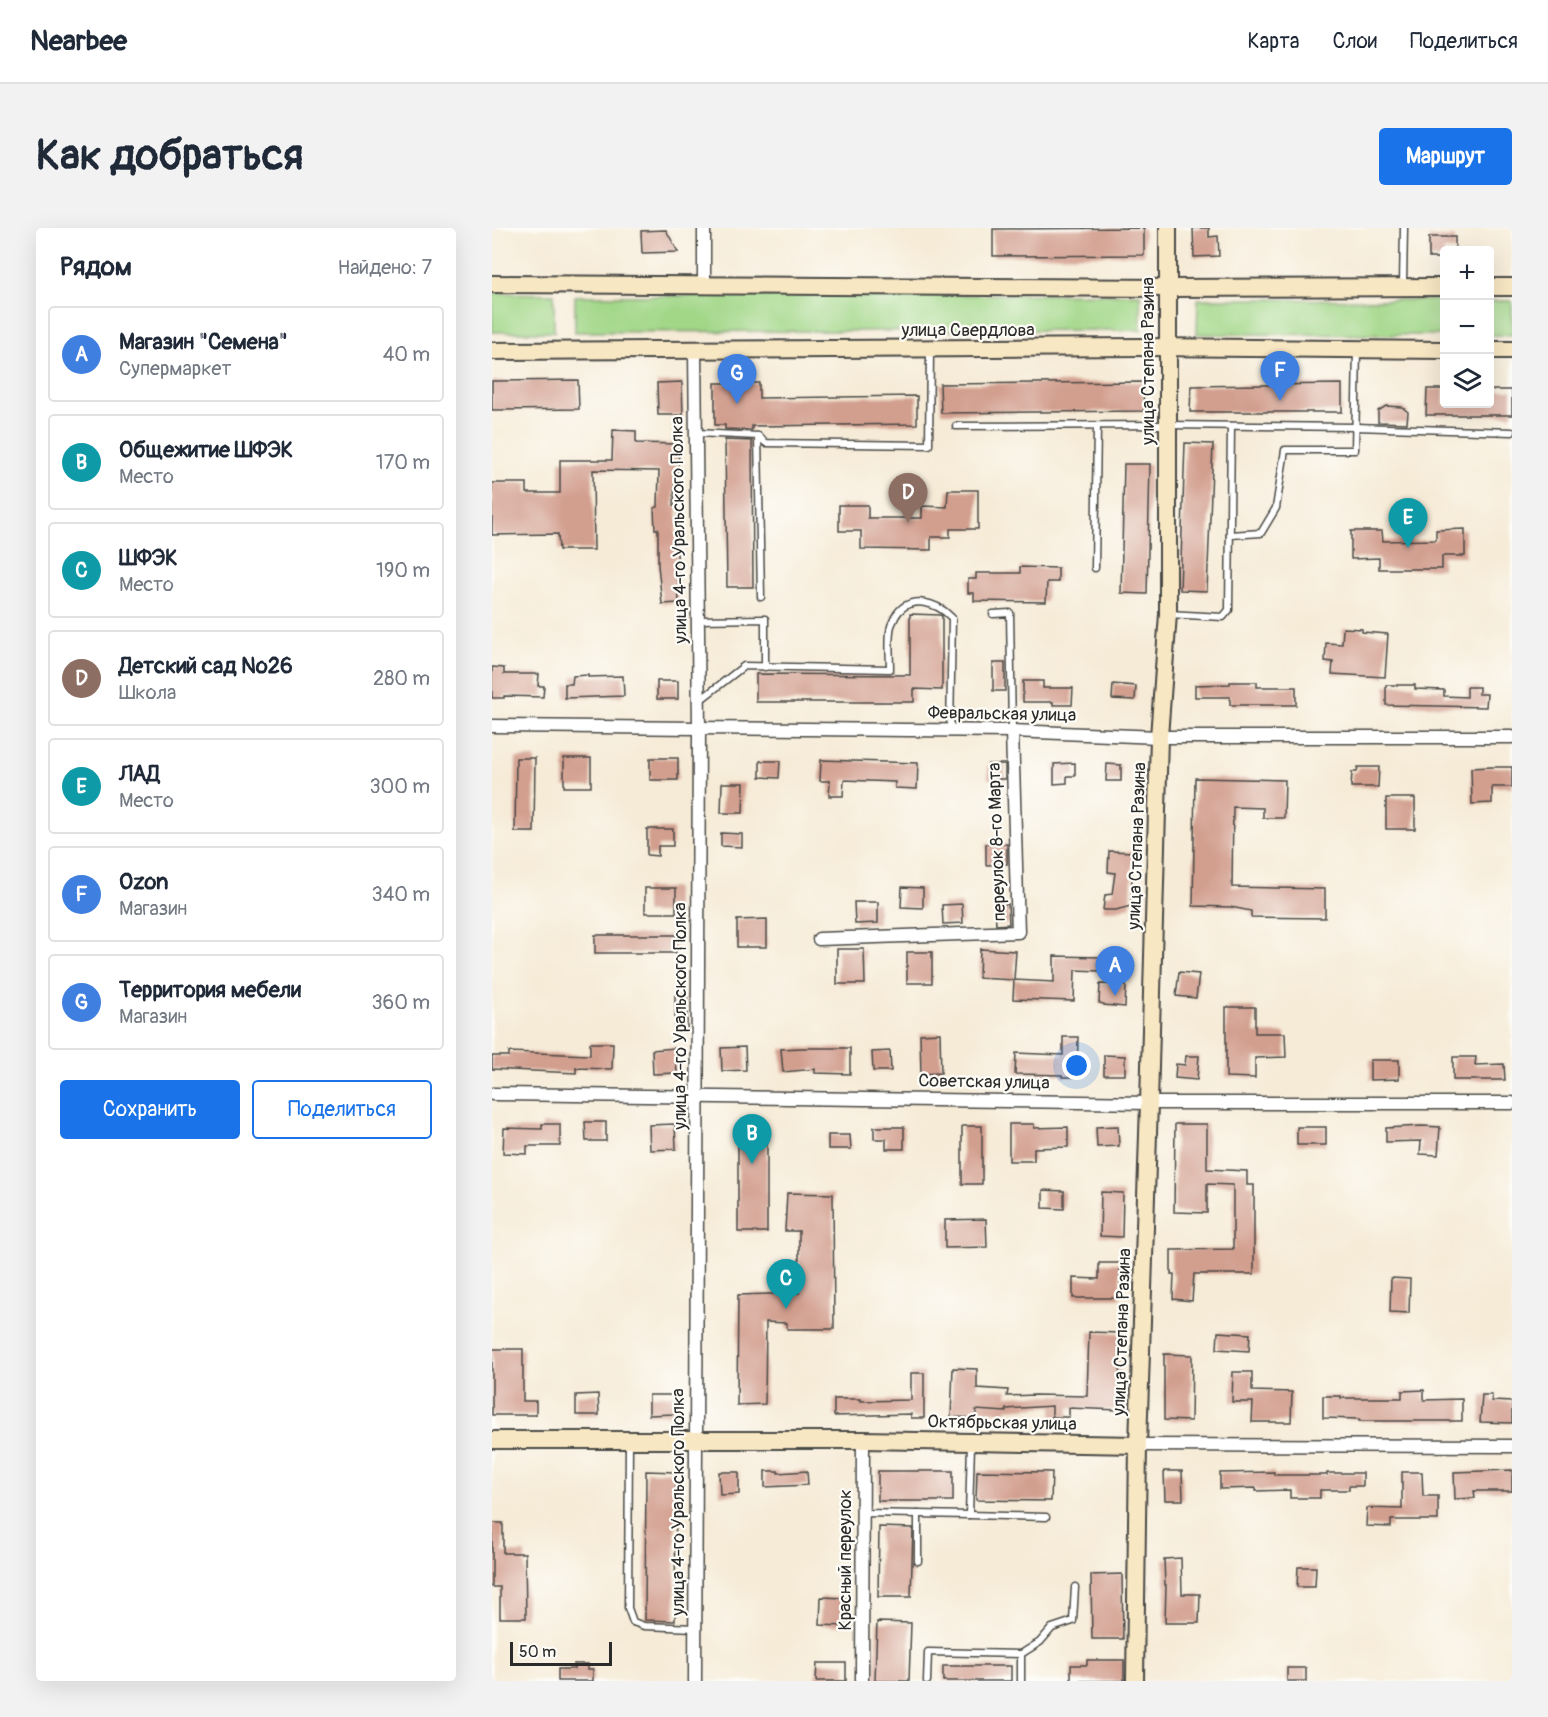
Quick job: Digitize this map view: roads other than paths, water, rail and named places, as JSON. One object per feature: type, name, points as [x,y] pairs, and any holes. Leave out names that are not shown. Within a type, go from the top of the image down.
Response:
[{"type":"main road","name":"улица Степана Разина","points":[[1135,1681],[1137,1445],[1159,736],[1168,614],[1168,228]]},
{"type":"main road","points":[[492,284],[1168,288],[1440,287]]},
{"type":"main road","points":[[1494,287],[1512,287]]},
{"type":"main road","name":"улица Свердлова","points":[[492,351],[1167,347],[1440,350]]},
{"type":"main road","points":[[1494,350],[1512,350]]},
{"type":"main road","name":"Октябрьская улица","points":[[492,1440],[863,1440],[1137,1445]]},
{"type":"street","points":[[704,228],[704,285]]},
{"type":"street","name":"улица 4-го Уральского Полка","points":[[695,350],[699,701],[695,1681]]},
{"type":"street","name":"Февральская улица","points":[[492,726],[1012,731],[1159,736],[1512,737]]},
{"type":"street","name":"переулок 8-го Марта","points":[[819,939],[1018,932],[1012,731]]},
{"type":"street","name":"Советская улица","points":[[492,1094],[698,1095],[1149,1103],[1512,1103]]},
{"type":"street","name":"Красный переулок","points":[[862,1681],[863,1440]]},
{"type":"street","name":"Октябрьская улица","points":[[1137,1445],[1512,1446]]},
{"type":"lane","points":[[1403,287],[1404,228]]},
{"type":"lane","points":[[1230,535],[1261,533],[1276,508],[1285,450],[1355,450],[1358,349]]},
{"type":"lane","points":[[696,433],[758,436],[766,443],[929,445],[930,350]]},
{"type":"lane","points":[[956,426],[1167,424],[1512,432]]},
{"type":"lane","points":[[1095,568],[1097,426]]},
{"type":"lane","points":[[1168,614],[1223,617],[1229,610],[1231,426]]},
{"type":"lane","points":[[758,436],[761,597]]},
{"type":"lane","points":[[699,701],[744,666],[890,669],[891,626],[900,609],[914,602],[930,604],[943,609],[952,618],[950,731]]},
{"type":"lane","points":[[993,614],[1011,614],[1012,731]]},
{"type":"lane","points":[[698,620],[765,619],[765,667]]},
{"type":"lane","points":[[629,1440],[628,1608],[633,1622],[644,1626],[695,1628]]},
{"type":"lane","points":[[969,1515],[971,1442]]},
{"type":"lane","points":[[863,1513],[1046,1517]]},
{"type":"lane","points":[[918,1514],[918,1561]]},
{"type":"lane","points":[[927,1681],[928,1652],[1021,1654],[1040,1642],[1052,1629],[1073,1621],[1075,1587]]},
{"type":"lane","points":[[1021,1654],[1021,1681]]},
{"type":"place","name":"Ozon","points":[[1280,401]]},
{"type":"place","name":"Территория мебели","points":[[737,404]]},
{"type":"place","name":"Детский сад №26","points":[[908,523]]},
{"type":"place","name":"ЛАД","points":[[1408,548]]},
{"type":"place","name":"Магазин \"Семена\"","points":[[1115,996]]},
{"type":"place","name":"Общежитие ШФЭК","points":[[752,1164]]},
{"type":"place","name":"ШФЭК","points":[[786,1309]]}]
